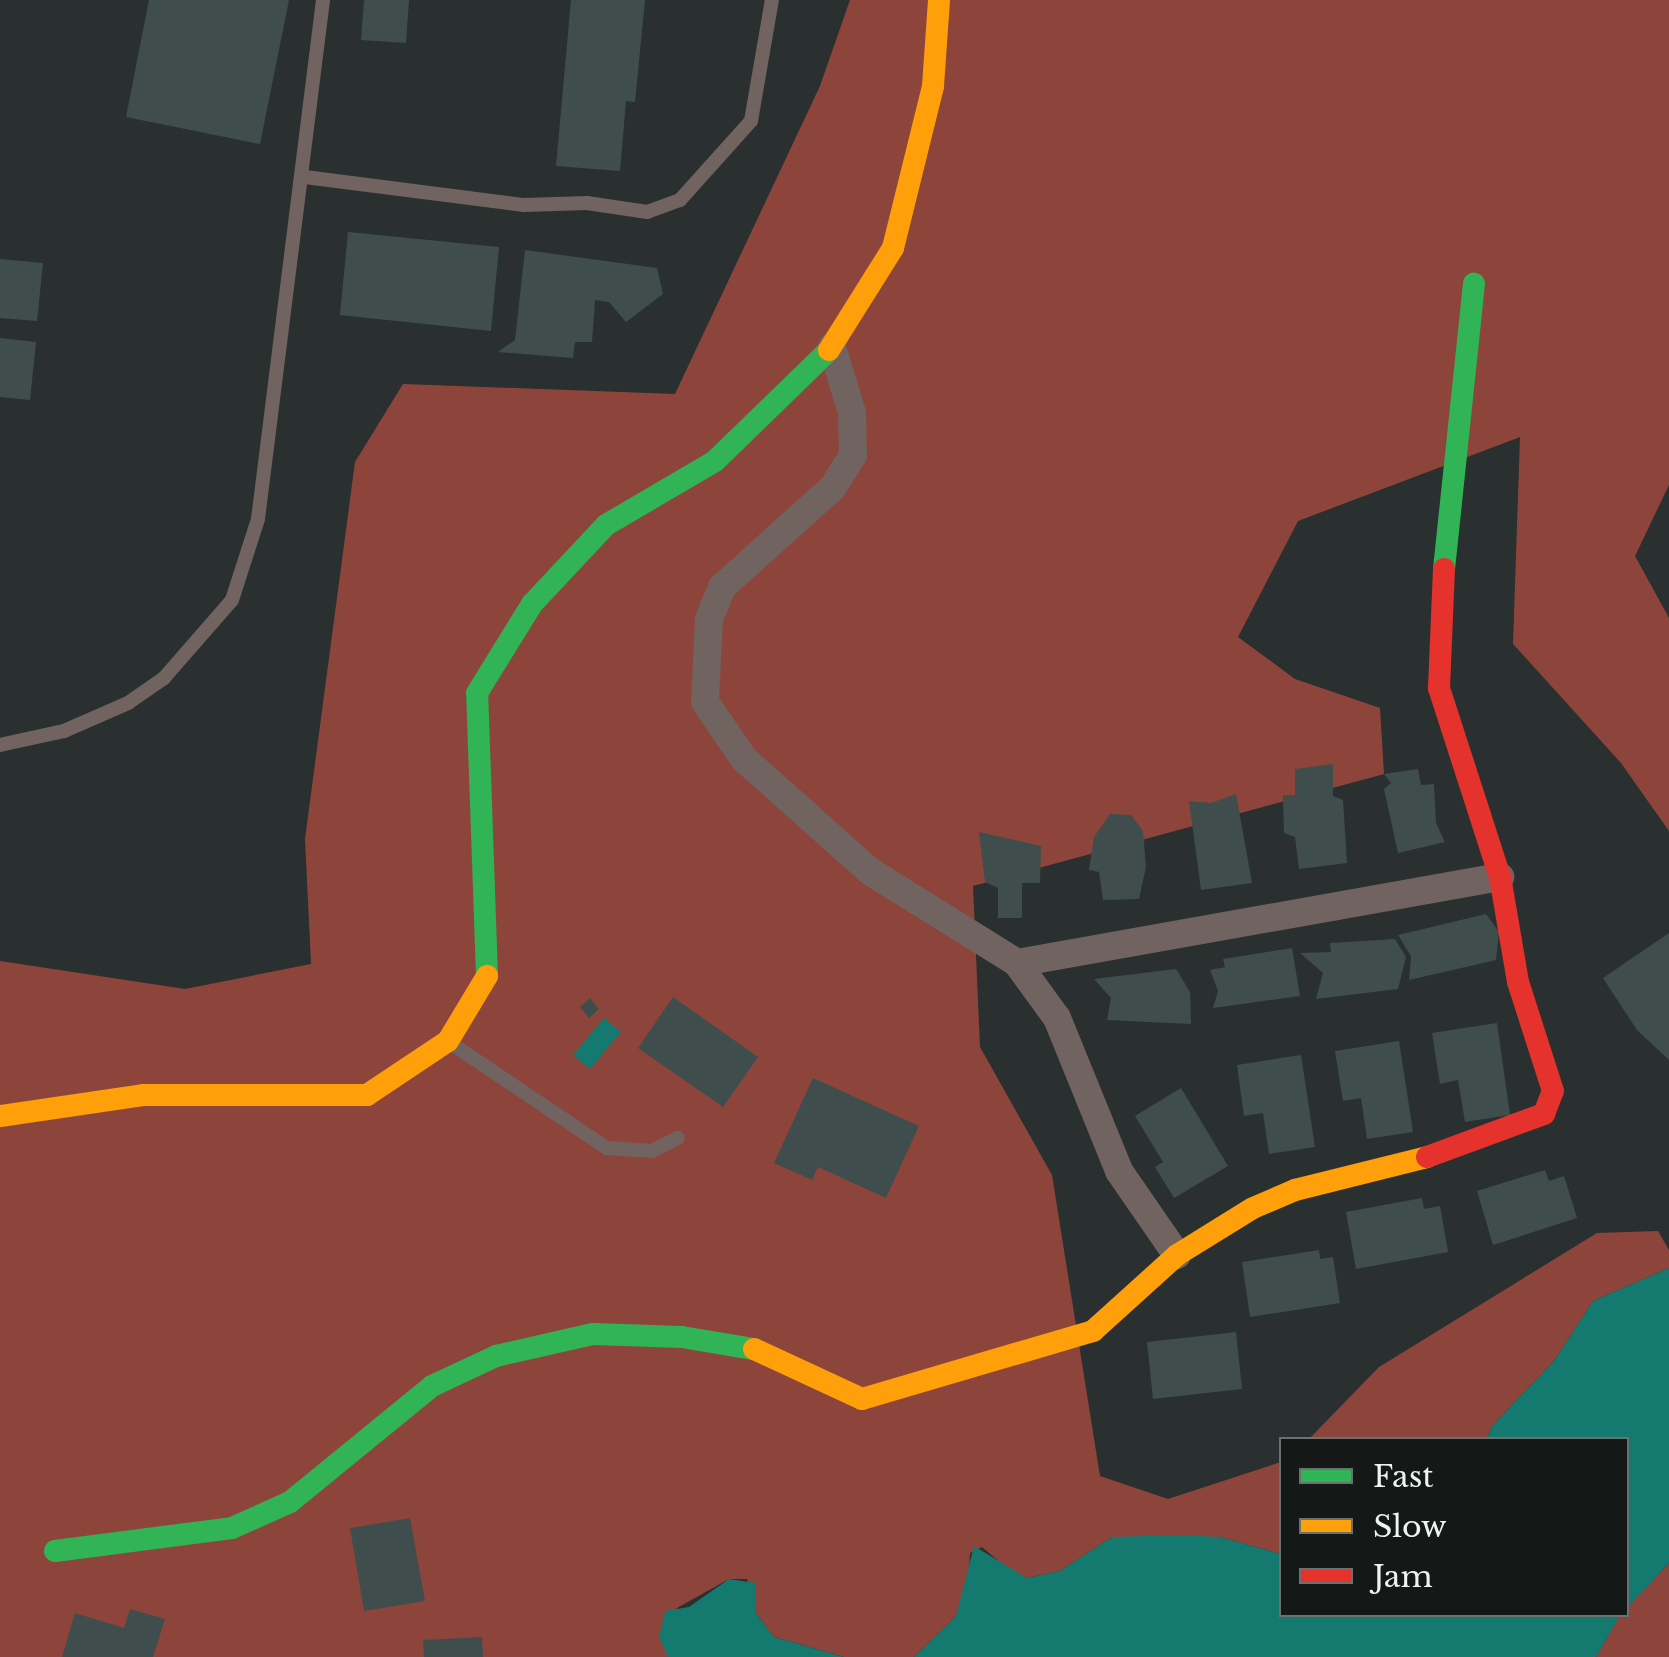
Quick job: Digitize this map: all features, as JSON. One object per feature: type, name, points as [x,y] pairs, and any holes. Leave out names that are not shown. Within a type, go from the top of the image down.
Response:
[{"type":"street","points":[[0,1116],[144,1095],[366,1096],[448,1042],[487,983],[477,693],[532,604],[606,524],[714,461],[832,347],[894,248],[933,86],[939,0]]},
{"type":"street","points":[[55,1551],[232,1528],[290,1502],[432,1386],[496,1356],[593,1334],[682,1337],[758,1350],[862,1399],[1093,1331],[1177,1254],[1295,1190],[1453,1150],[1544,1114],[1552,1091],[1518,982],[1500,877],[1439,688],[1445,548],[1474,284]]},
{"type":"street","points":[[832,347],[852,412],[854,456],[832,488],[722,587],[708,619],[705,702],[744,760],[871,872],[1017,963],[1057,1018],[1119,1171],[1177,1254]]},
{"type":"street","points":[[1017,963],[1500,877]]},
{"type":"lane","points":[[0,745],[64,730],[128,704],[164,678],[232,600],[258,519],[305,176],[323,0]]},
{"type":"lane","points":[[305,176],[524,205],[587,203],[648,212],[680,200],[751,121],[772,0]]},
{"type":"lane","points":[[448,1042],[607,1148],[652,1151],[678,1138]]},
{"type":"shaded area","points":[[850,0],[1669,0],[1669,485],[1635,556],[1669,618],[1669,831],[1621,763],[1513,644],[1520,437],[1298,521],[1238,637],[1295,679],[1380,708],[1384,774],[973,886],[980,1047],[1052,1175],[1100,1476],[1168,1499],[1279,1463],[1279,1553],[1220,1537],[1112,1537],[1060,1571],[1027,1578],[1016,1576],[982,1547],[970,1553],[968,1586],[956,1616],[914,1657],[844,1657],[774,1637],[755,1612],[747,1579],[729,1579],[677,1608],[668,1657],[0,1657],[0,961],[185,989],[311,964],[305,839],[355,462],[403,384],[675,394],[820,86]]},
{"type":"shaded area","points":[[604,1018],[621,1032],[590,1069],[573,1055]]},
{"type":"shaded area","points":[[1658,1231],[1669,1250],[1669,1268],[1593,1301],[1554,1361],[1492,1426],[1488,1437],[1311,1437],[1379,1367],[1597,1233]]},
{"type":"shaded area","points":[[1669,1268],[1669,1563],[1629,1606],[1629,1437],[1488,1437],[1492,1426],[1554,1361],[1593,1301]]},
{"type":"shaded area","points":[[1112,1537],[1220,1537],[1279,1553],[1279,1617],[1619,1617],[1596,1657],[914,1657],[956,1616],[974,1546],[1027,1578],[1060,1571]]},
{"type":"shaded area","points":[[1669,1563],[1669,1657],[1596,1657],[1618,1617],[1629,1617],[1629,1605]]},
{"type":"shaded area","points":[[729,1579],[756,1583],[755,1612],[774,1637],[844,1657],[668,1657],[659,1637],[665,1611],[689,1607]]},
{"type":"building","points":[[149,0],[289,0],[260,144],[126,117]]},
{"type":"building","points":[[364,0],[409,0],[406,43],[361,40]]},
{"type":"building","points":[[571,0],[645,0],[635,102],[626,101],[620,171],[556,166]]},
{"type":"building","points":[[348,232],[499,247],[491,331],[340,315]]},
{"type":"building","points":[[525,250],[657,268],[663,294],[626,322],[609,302],[595,300],[592,342],[575,342],[573,358],[498,352],[515,340]]},
{"type":"building","points":[[0,259],[43,263],[37,321],[0,318]]},
{"type":"building","points":[[0,338],[36,342],[30,400],[0,397]]},
{"type":"building","points":[[1333,764],[1333,796],[1343,800],[1347,863],[1299,869],[1295,837],[1284,833],[1283,795],[1295,795],[1295,769]]},
{"type":"building","points":[[1418,769],[1421,785],[1434,784],[1436,823],[1445,842],[1398,853],[1384,789],[1391,783],[1384,774]]},
{"type":"building","points":[[1236,794],[1252,883],[1201,890],[1189,801],[1211,803]]},
{"type":"building","points":[[1110,814],[1131,815],[1143,831],[1146,867],[1139,899],[1103,900],[1099,872],[1089,870],[1094,837]]},
{"type":"building","points":[[979,832],[1041,846],[1040,883],[1022,883],[1022,918],[998,918],[998,888],[985,882]]},
{"type":"building","points":[[1486,914],[1499,932],[1496,960],[1409,980],[1411,956],[1398,935]]},
{"type":"building","points":[[1669,933],[1669,1060],[1637,1030],[1603,978]]},
{"type":"building","points":[[1395,939],[1406,957],[1398,989],[1316,999],[1323,973],[1300,953],[1331,952],[1330,943]]},
{"type":"building","points":[[1292,948],[1300,996],[1213,1008],[1218,991],[1210,970],[1225,967],[1223,959]]},
{"type":"building","points":[[1176,969],[1190,992],[1191,1024],[1107,1020],[1111,998],[1094,979]]},
{"type":"building","points":[[673,997],[758,1057],[723,1107],[638,1048]]},
{"type":"building","points":[[590,998],[599,1009],[589,1018],[580,1007]]},
{"type":"building","points":[[1497,1023],[1510,1115],[1465,1122],[1458,1080],[1440,1084],[1432,1033]]},
{"type":"building","points":[[1399,1041],[1413,1132],[1367,1139],[1361,1098],[1343,1101],[1335,1051]]},
{"type":"building","points":[[1301,1055],[1315,1147],[1269,1154],[1263,1113],[1244,1116],[1237,1065]]},
{"type":"building","points":[[813,1078],[919,1126],[886,1198],[818,1167],[812,1180],[774,1163]]},
{"type":"building","points":[[1181,1088],[1228,1166],[1174,1198],[1155,1167],[1163,1162],[1135,1116]]},
{"type":"building","points":[[1545,1170],[1549,1181],[1564,1176],[1577,1218],[1493,1245],[1477,1191]]},
{"type":"building","points":[[1422,1198],[1424,1209],[1440,1206],[1448,1252],[1356,1269],[1346,1212]]},
{"type":"building","points":[[1319,1250],[1320,1259],[1333,1257],[1340,1303],[1250,1317],[1242,1262]]},
{"type":"building","points":[[1236,1332],[1242,1389],[1153,1399],[1147,1342]]},
{"type":"building","points":[[410,1518],[425,1601],[364,1611],[350,1528]]},
{"type":"building","points":[[130,1609],[165,1619],[153,1657],[62,1657],[75,1613],[124,1628]]},
{"type":"building","points":[[482,1637],[483,1657],[424,1657],[423,1640]]},
{"type":"traffic: fast","points":[[1444,569],[1474,284]]},
{"type":"traffic: fast","points":[[487,976],[477,693],[532,604],[606,525],[715,461],[829,350]]},
{"type":"traffic: fast","points":[[55,1551],[232,1528],[290,1502],[432,1386],[496,1356],[593,1334],[682,1337],[754,1349]]},
{"type":"traffic: slow","points":[[829,350],[893,248],[933,86],[939,0]]},
{"type":"traffic: slow","points":[[0,1116],[144,1095],[367,1095],[448,1041],[487,976]]},
{"type":"traffic: slow","points":[[754,1349],[862,1399],[1093,1331],[1177,1255],[1253,1208],[1295,1190],[1427,1157]]},
{"type":"traffic: jam","points":[[1427,1157],[1544,1114],[1553,1091],[1518,982],[1500,877],[1439,688],[1444,569]]}]
